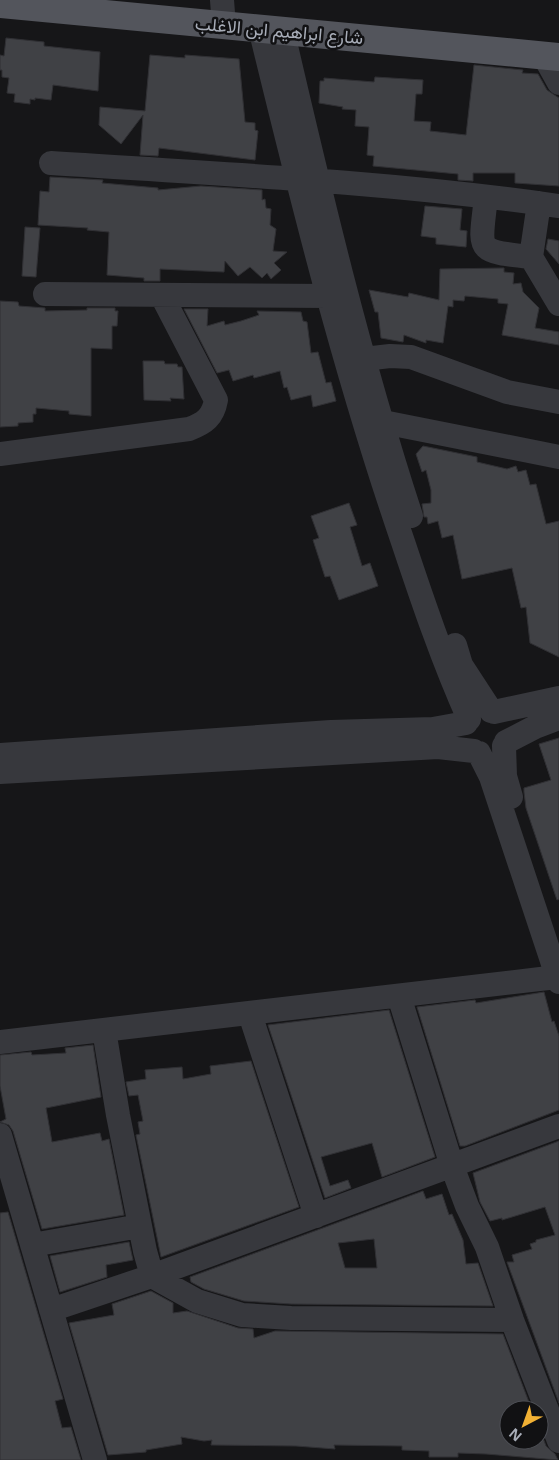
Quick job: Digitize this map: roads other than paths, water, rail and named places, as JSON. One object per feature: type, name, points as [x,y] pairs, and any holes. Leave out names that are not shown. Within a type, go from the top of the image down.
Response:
[{"type":"main road","name":"شارع ابراهيم ابن الاغلب","points":[[0,4],[223,13],[271,28],[551,56]]},
{"type":"street","points":[[271,28],[308,180],[364,358],[374,423]]},
{"type":"street","points":[[551,56],[559,83]]},
{"type":"street","points":[[51,163],[308,180],[549,205],[531,256],[559,304]]},
{"type":"street","points":[[308,180],[328,296],[374,423],[403,490],[480,717]]},
{"type":"street","points":[[486,197],[482,236],[484,246],[496,253],[531,256]]},
{"type":"street","points":[[45,294],[328,296]]},
{"type":"street","points":[[0,454],[189,429],[203,424],[209,418],[216,400],[162,296]]},
{"type":"street","points":[[364,358],[411,357],[507,392],[559,402]]},
{"type":"street","points":[[374,423],[559,457]]},
{"type":"street","points":[[0,755],[331,732],[433,729],[559,698]]},
{"type":"street","points":[[480,717],[505,721],[508,727],[505,744],[505,776],[559,939]]},
{"type":"street","points":[[0,1042],[399,996],[558,980],[491,777],[476,752],[465,739],[480,717]]},
{"type":"street","points":[[0,772],[438,747],[488,755],[496,753],[505,744],[535,727],[559,718]]},
{"type":"street","points":[[399,996],[452,1166],[467,1206],[487,1247],[512,1320],[559,1441]]},
{"type":"street","points":[[250,1014],[316,1216]]},
{"type":"street","points":[[104,1030],[118,1115],[148,1266],[152,1276],[197,1301],[242,1315],[291,1318],[512,1320]]},
{"type":"street","points":[[51,1310],[152,1276],[559,1126]]},
{"type":"street","points":[[0,1135],[8,1190],[32,1245],[95,1460]]},
{"type":"street","points":[[32,1245],[140,1226]]}]
